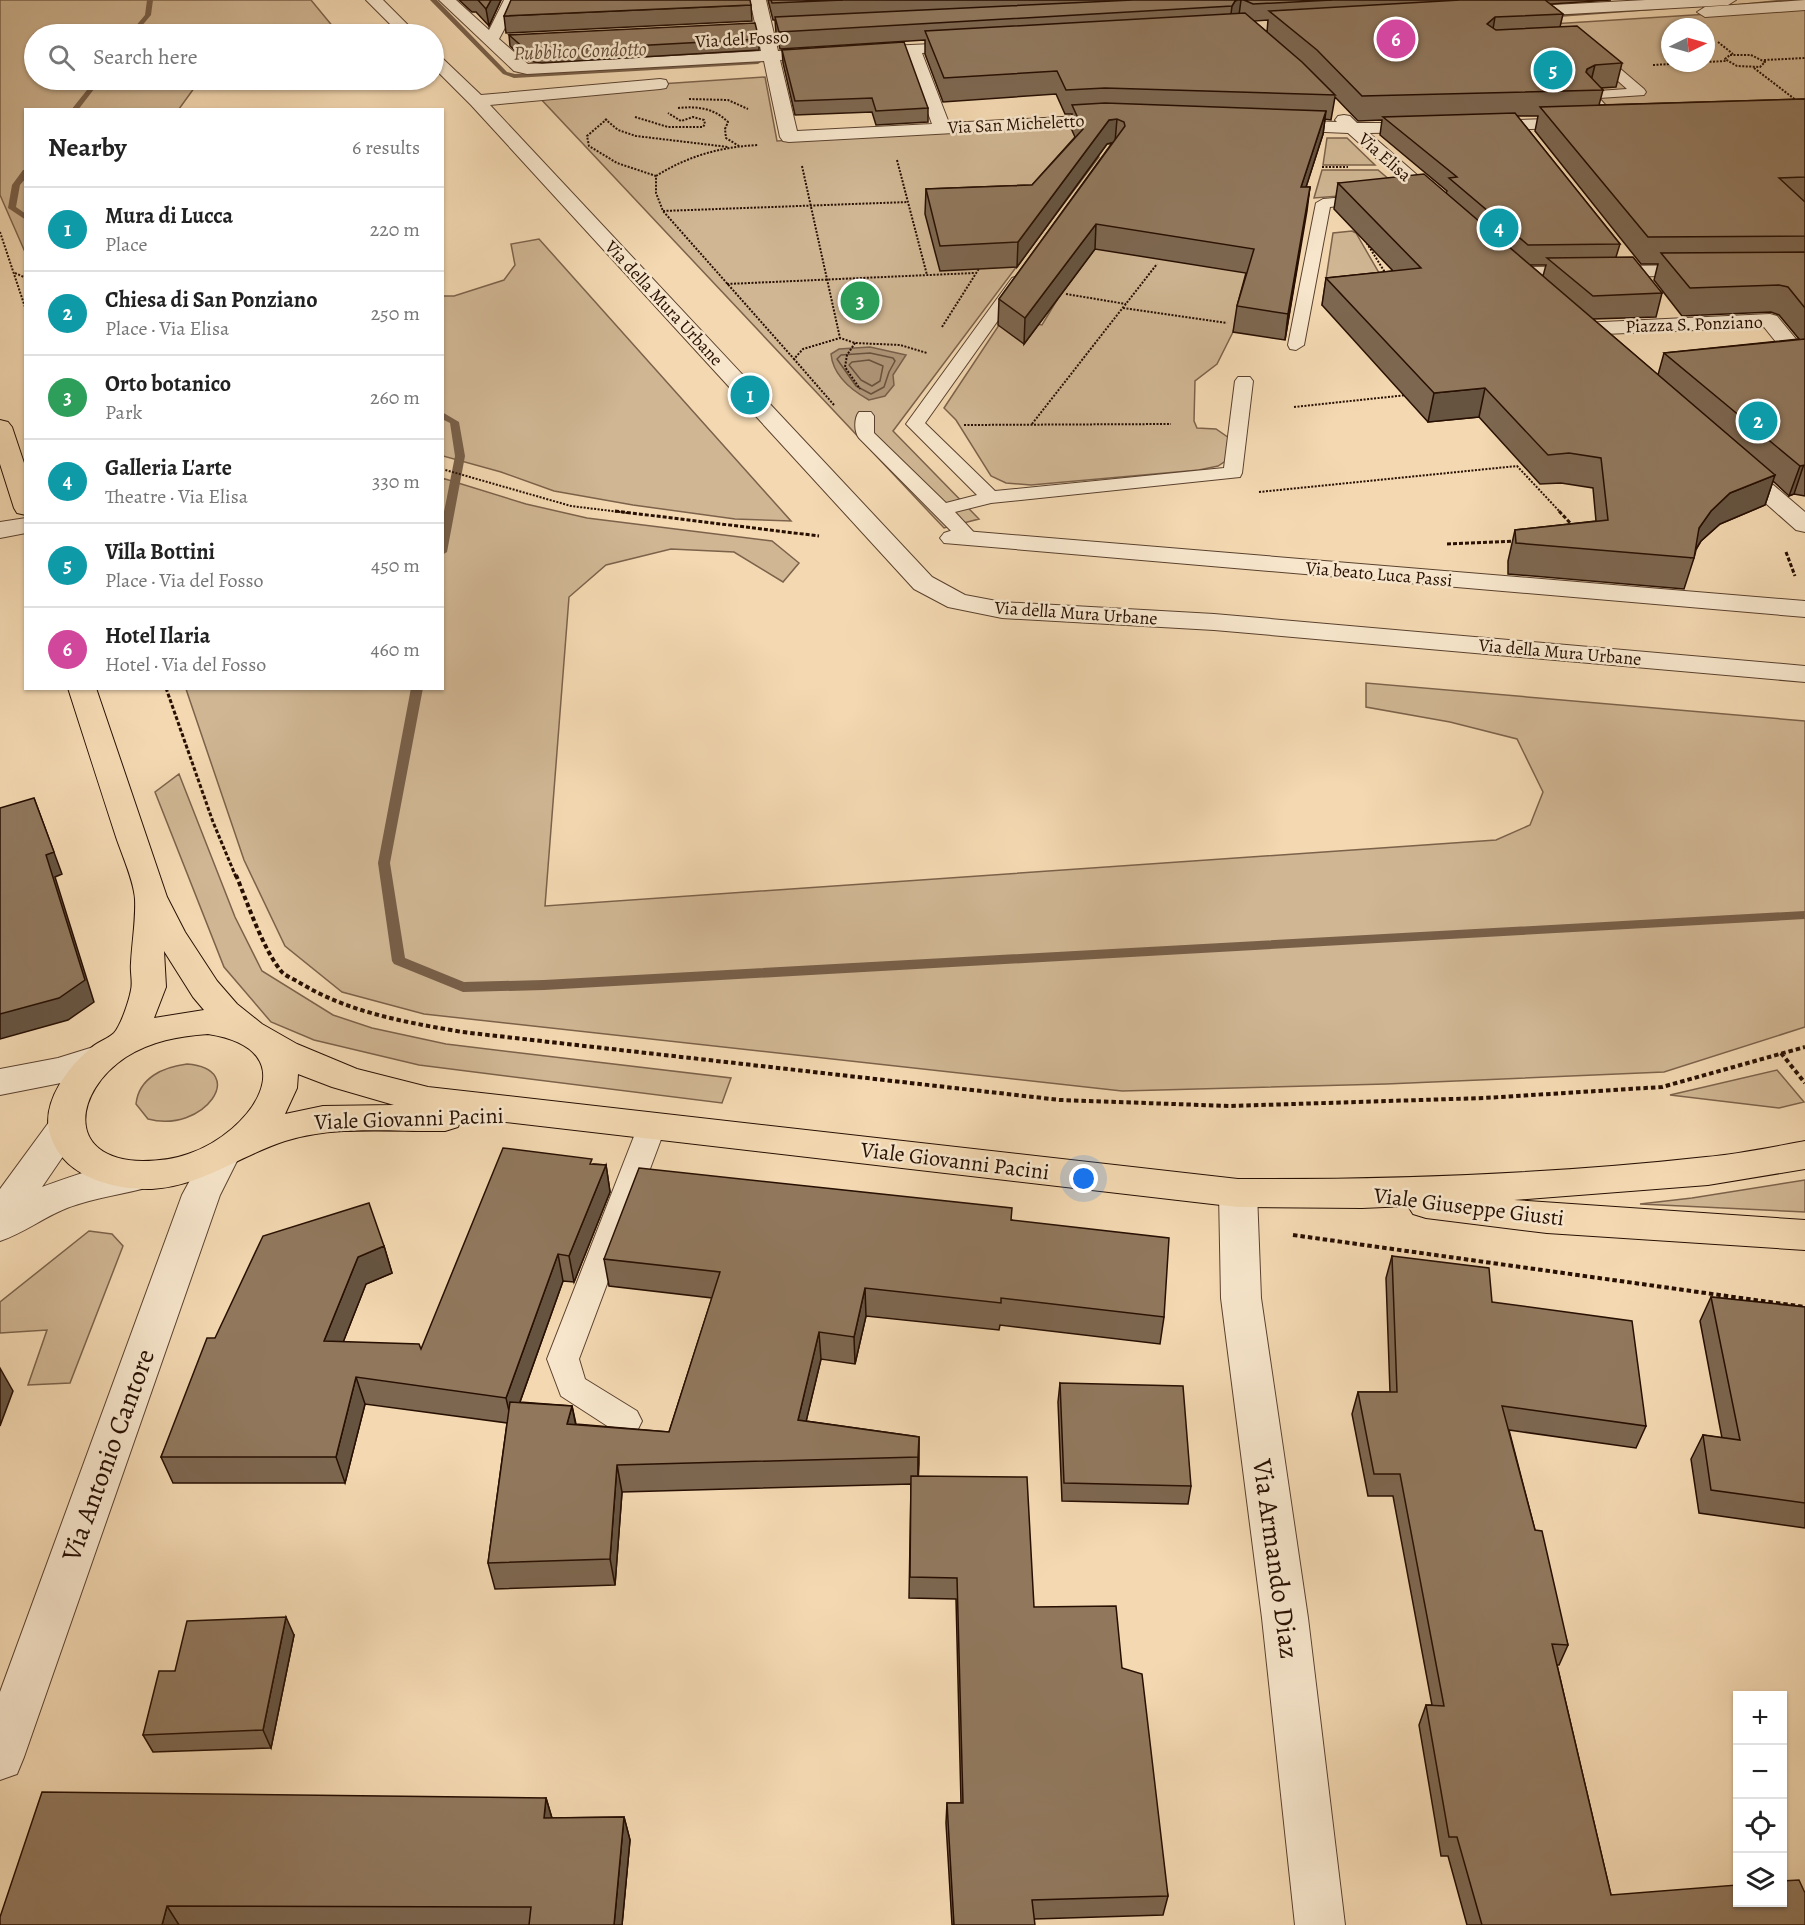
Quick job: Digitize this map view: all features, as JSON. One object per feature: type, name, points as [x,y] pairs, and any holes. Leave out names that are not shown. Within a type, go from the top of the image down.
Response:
[{"type":"main road","points":[[0,427],[24,502]]},
{"type":"main road","points":[[83,690],[151,897],[170,934],[205,989],[225,1012],[260,1038],[277,1060],[280,1080],[275,1103],[260,1125],[230,1150],[198,1166],[171,1173],[144,1175],[120,1173],[100,1167],[83,1156],[71,1143],[65,1128],[66,1109],[73,1090],[86,1072],[115,1048],[153,1030],[181,1024],[208,1022],[233,1026],[260,1038]]},
{"type":"main road","points":[[115,1048],[143,1006],[149,987],[147,969],[151,897]]},
{"type":"main road","name":"Viale Giovanni Pacini","points":[[260,1038],[298,1062],[340,1077],[412,1097],[652,1126],[1238,1210],[1362,1194]]},
{"type":"main road","name":"Viale Giovanni Pacini","points":[[230,1150],[280,1129],[323,1119],[549,1115]]},
{"type":"main road","name":"Viale Giuseppe Giusti","points":[[1362,1194],[1607,1180],[1708,1171],[1805,1155]]},
{"type":"main road","name":"Viale Giuseppe Giusti","points":[[1362,1194],[1547,1218],[1805,1235]]},
{"type":"street","points":[[374,0],[399,24]]},
{"type":"street","name":"Via del Fosso","points":[[447,0],[520,67],[526,69],[660,63],[772,63],[985,49]]},
{"type":"street","points":[[491,40],[512,0]]},
{"type":"street","points":[[758,0],[786,141]]},
{"type":"street","points":[[1723,6],[1704,0],[1499,19],[1723,6],[1805,5]]},
{"type":"street","points":[[905,29],[942,128]]},
{"type":"street","points":[[491,40],[514,39]]},
{"type":"street","points":[[657,42],[660,63]]},
{"type":"street","points":[[752,75],[772,63]]},
{"type":"street","name":"Via della Mura Urbane","points":[[444,68],[923,584],[957,601],[1002,610],[1214,622],[1805,674]]},
{"type":"street","points":[[477,101],[672,83]]},
{"type":"street","name":"Via Elisa","points":[[1329,105],[1352,128],[1452,215]]},
{"type":"street","name":"Via San Micheletto","points":[[786,141],[942,128],[1138,119]]},
{"type":"street","points":[[1462,126],[1614,121]]},
{"type":"street","points":[[1258,124],[1352,128],[1440,127]]},
{"type":"street","points":[[1518,125],[1533,143]]},
{"type":"street","points":[[1620,253],[1648,289]]},
{"type":"street","points":[[1502,259],[1542,294]]},
{"type":"street","points":[[1519,273],[1725,270]]},
{"type":"street","points":[[1661,306],[1675,324]]},
{"type":"street","name":"Piazza S. Ponziano","points":[[1606,351],[1574,322],[1675,324],[1770,320],[1799,357],[1758,361]]},
{"type":"street","points":[[1721,452],[1805,525]]},
{"type":"street","points":[[0,530],[24,525]]},
{"type":"street","name":"Via beato Luca Passi","points":[[962,538],[1805,609]]},
{"type":"street","points":[[0,1082],[62,1070],[115,1048]]},
{"type":"street","points":[[0,1217],[65,1128]]},
{"type":"street","name":"Via Antonio Cantore","points":[[0,1757],[201,1195],[230,1150]]},
{"type":"street","points":[[0,1226],[62,1195],[93,1184],[144,1175]]},
{"type":"street","name":"Via Armando Diaz","points":[[1238,1210],[1241,1298],[1285,1618],[1320,1925]]},
{"type":"lane","points":[[1581,42],[1639,92],[1589,95],[1614,121]]},
{"type":"lane","points":[[1404,195],[1427,193]]},
{"type":"lane","points":[[1296,345],[1323,203],[1380,198]]},
{"type":"lane","points":[[990,497],[915,424],[1025,271]]},
{"type":"lane","points":[[942,510],[990,497],[1233,473],[1244,381]]},
{"type":"lane","points":[[865,416],[865,434],[942,510],[962,538]]},
{"type":"lane","points":[[626,1421],[572,1387],[563,1359],[652,1126]]},
{"type":"path","points":[[1715,41],[1734,55]]},
{"type":"path","points":[[1726,62],[1726,57],[1734,55],[1751,55],[1763,60],[1805,58]]},
{"type":"path","points":[[1715,62],[1753,68],[1765,65],[1763,60]]},
{"type":"path","points":[[1753,68],[1805,107]]},
{"type":"path","points":[[686,99],[728,100],[750,110],[762,118],[770,145]]},
{"type":"path","points":[[633,117],[689,130],[703,127],[704,120],[693,117],[681,121],[668,115],[667,111],[686,107],[722,114],[728,122],[725,129],[726,138],[739,146]]},
{"type":"path","points":[[598,115],[618,130],[636,136],[728,147]]},
{"type":"path","points":[[610,117],[587,136],[590,146],[617,163],[656,176]]},
{"type":"path","points":[[656,176],[678,161],[728,147],[797,142],[840,338]]},
{"type":"path","points":[[897,158],[927,276]]},
{"type":"path","points":[[656,176],[656,193],[663,211],[727,285],[785,346],[839,411],[865,416]]},
{"type":"path","points":[[663,211],[908,202]]},
{"type":"path","points":[[0,232],[24,304]]},
{"type":"path","points":[[1359,232],[1390,282]]},
{"type":"path","points":[[1371,252],[1382,251]]},
{"type":"path","points":[[939,333],[975,273],[986,260]]},
{"type":"path","points":[[1032,424],[1157,264]]},
{"type":"path","points":[[942,270],[979,268]]},
{"type":"path","points":[[14,273],[24,277]]},
{"type":"path","points":[[727,285],[975,273]]},
{"type":"path","points":[[1066,294],[1126,304]]},
{"type":"path","points":[[1123,308],[1227,322]]},
{"type":"path","points":[[794,359],[803,350],[840,338],[855,343],[914,347],[927,353],[922,360]]},
{"type":"path","points":[[855,343],[847,355],[845,367],[862,393]]},
{"type":"path","points":[[1294,407],[1412,394]]},
{"type":"path","points":[[956,425],[1171,424]]},
{"type":"path","points":[[1258,492],[1517,466],[1577,530]]},
{"type":"path","points":[[444,471],[572,506],[819,536]]},
{"type":"path","points":[[1444,544],[1526,541]]},
{"type":"path","points":[[1784,549],[1796,577]]},
{"type":"path","points":[[167,690],[213,822],[261,934],[282,972],[319,994],[358,1010],[403,1022],[462,1032],[1060,1100],[1230,1106],[1357,1104],[1613,1092],[1662,1087],[1805,1047]]},
{"type":"path","points":[[1781,1053],[1805,1083]]},
{"type":"path","points":[[1238,1210],[1805,1307]]},
{"type":"shaded area","points":[[0,0],[311,0],[331,24],[24,24],[24,90],[193,90],[180,108],[24,108],[24,250],[0,195]]},
{"type":"shaded area","points":[[1805,8],[1805,114],[1575,121],[1425,32]]},
{"type":"shaded area","points":[[765,77],[777,141],[1102,121],[1083,151],[1099,157],[893,431],[979,519],[944,528],[539,97],[660,84]]},
{"type":"shaded area","points":[[1327,138],[1347,138],[1375,165],[1323,165]]},
{"type":"shaded area","points":[[1322,170],[1378,170],[1403,191],[1314,198]]},
{"type":"shaded area","points":[[1133,197],[1251,273],[1233,332],[1217,364],[1195,381],[1194,421],[1197,428],[1216,429],[1232,440],[1227,460],[1218,466],[1199,470],[1031,485],[1006,483],[991,476],[956,420],[944,408],[1003,319],[1042,325],[1060,295]]},
{"type":"shaded area","points":[[1352,231],[1356,233],[1401,311],[1322,305],[1333,233]]},
{"type":"shaded area","points":[[539,239],[791,521],[735,519],[554,491],[501,472],[444,456],[444,296],[454,296],[504,280],[515,265],[511,244]]},
{"type":"shaded area","points":[[444,479],[526,504],[587,518],[772,541],[799,563],[783,582],[734,552],[671,549],[606,565],[569,597],[545,906],[1496,840],[1530,825],[1543,792],[1517,739],[1450,722],[1366,707],[1366,683],[1805,721],[1805,1027],[1664,1072],[1386,1084],[1122,1091],[424,1014],[342,992],[285,946],[244,860],[186,690],[444,690]]},
{"type":"shaded area","points":[[179,774],[235,917],[262,971],[333,1015],[372,1028],[446,1044],[731,1078],[722,1103],[419,1065],[314,1040],[271,1022],[224,967],[155,792]]},
{"type":"shaded area","points":[[187,1064],[206,1068],[215,1077],[217,1088],[212,1099],[202,1110],[187,1117],[168,1121],[148,1119],[136,1104],[142,1087],[154,1075]]},
{"type":"shaded area","points":[[1777,1070],[1804,1102],[1779,1108],[1670,1095]]},
{"type":"shaded area","points":[[1805,1180],[1805,1212],[1640,1204],[1692,1198]]},
{"type":"shaded area","points":[[89,1231],[112,1234],[123,1246],[70,1383],[28,1385],[47,1330],[0,1333],[0,1302]]},
{"type":"water","points":[[870,347],[906,355],[893,375],[894,385],[885,396],[869,400],[856,392],[839,376],[831,354],[839,349]]},
{"type":"building","points":[[478,0],[491,0],[486,9]]},
{"type":"building","points":[[511,0],[750,0],[751,5],[504,16]]},
{"type":"building","points":[[771,0],[843,0],[772,3]]},
{"type":"building","points":[[1133,0],[1237,0],[1232,6],[779,32],[775,17]]},
{"type":"building","points":[[1244,0],[1332,0],[1253,4]]},
{"type":"building","points":[[1460,0],[1545,0],[1563,14],[1495,17],[1487,24],[1496,30],[1577,26],[1622,63],[1595,65],[1587,69],[1586,72],[1603,90],[1362,96],[1317,50],[1269,11]]},
{"type":"building","points":[[1245,13],[1302,62],[1335,95],[1105,88],[1066,90],[1057,71],[944,78],[925,31]]},
{"type":"building","points":[[755,23],[759,39],[541,51],[525,49],[509,35]]},
{"type":"building","points":[[904,42],[928,108],[876,111],[872,98],[795,101],[782,50]]},
{"type":"building","points":[[1805,99],[1805,177],[1779,178],[1805,202],[1805,236],[1648,237],[1540,107]]},
{"type":"building","points":[[1105,103],[1326,111],[1301,187],[1310,187],[1288,314],[1237,306],[1254,249],[1096,224],[1025,318],[999,299],[1125,126],[1124,122],[1117,119],[1109,120],[1018,242],[940,246],[926,189],[1032,185],[1083,129],[1072,105]]},
{"type":"building","points":[[1515,113],[1620,244],[1528,245],[1449,178],[1457,177],[1383,117]]},
{"type":"building","points":[[1424,174],[1775,475],[1730,493],[1711,511],[1699,528],[1694,558],[1516,543],[1515,530],[1608,520],[1601,458],[1569,453],[1548,455],[1485,388],[1434,393],[1326,278],[1421,268],[1338,183]]},
{"type":"building","points":[[1805,252],[1805,308],[1788,287],[1779,285],[1690,288],[1661,253]]},
{"type":"building","points":[[1633,257],[1662,293],[1593,296],[1547,258]]},
{"type":"building","points":[[1805,339],[1805,465],[1800,466],[1664,353]]},
{"type":"building","points":[[34,798],[54,852],[46,855],[85,980],[59,998],[0,1014],[0,808]]},
{"type":"building","points":[[503,1148],[592,1159],[590,1164],[606,1165],[569,1256],[558,1254],[506,1398],[356,1377],[336,1457],[161,1457],[207,1338],[215,1338],[263,1236],[369,1203],[384,1246],[358,1257],[324,1341],[419,1344],[421,1349]]},
{"type":"building","points":[[639,1168],[1012,1208],[1011,1220],[1169,1238],[1164,1317],[1001,1298],[1001,1303],[865,1288],[854,1337],[819,1332],[798,1420],[919,1437],[918,1457],[617,1465],[610,1559],[488,1563],[510,1402],[572,1406],[567,1424],[669,1432],[720,1272],[604,1259]]},
{"type":"building","points":[[1392,1256],[1489,1268],[1492,1302],[1632,1321],[1646,1426],[1502,1406],[1535,1530],[1542,1531],[1568,1645],[1552,1644],[1611,1895],[1733,1885],[1733,1907],[1787,1907],[1787,1881],[1799,1880],[1805,1893],[1805,1925],[1482,1925],[1457,1837],[1449,1837],[1426,1705],[1444,1706],[1400,1474],[1374,1474],[1358,1392],[1397,1392]]},
{"type":"building","points":[[1711,1297],[1805,1307],[1805,1503],[1711,1490],[1703,1435],[1740,1440]]},
{"type":"building","points":[[1060,1383],[1183,1386],[1191,1486],[1064,1483]]},
{"type":"building","points":[[911,1476],[1027,1477],[1034,1607],[1116,1606],[1122,1668],[1142,1674],[1168,1896],[1032,1900],[1035,1925],[954,1925],[947,1803],[963,1803],[957,1578],[910,1577]]},
{"type":"building","points":[[286,1617],[263,1730],[143,1735],[159,1671],[175,1671],[187,1621]]},
{"type":"building","points":[[42,1792],[546,1798],[544,1818],[624,1817],[614,1925],[529,1925],[531,1907],[167,1906],[162,1925],[0,1925],[0,1917]]},
{"type":"waterway","points":[[140,24],[148,15],[150,0]]},
{"type":"waterway","name":"Pubblico Condotto","points":[[433,0],[505,73],[514,76],[758,62]]},
{"type":"waterway","name":"Pubblico Condotto","points":[[1731,5],[1805,0]]},
{"type":"waterway","name":"Pubblico Condotto","points":[[1545,16],[1667,8]]},
{"type":"waterway","points":[[76,108],[90,90]]},
{"type":"waterway","points":[[24,175],[16,185],[12,208],[24,217]]},
{"type":"waterway","points":[[444,416],[454,422],[460,456],[444,541]]},
{"type":"waterway","points":[[417,690],[384,863],[399,961],[463,987],[544,985],[1805,915]]},
{"type":"place","name":"Hotel Ilaria","points":[[1396,39]]},
{"type":"place","name":"Villa Bottini","points":[[1553,70]]},
{"type":"place","name":"Galleria L'arte","points":[[1499,228]]},
{"type":"place","name":"Orto botanico","points":[[860,301]]},
{"type":"place","name":"Mura di Lucca","points":[[750,395]]},
{"type":"place","name":"Chiesa di San Ponziano","points":[[1758,421]]}]
